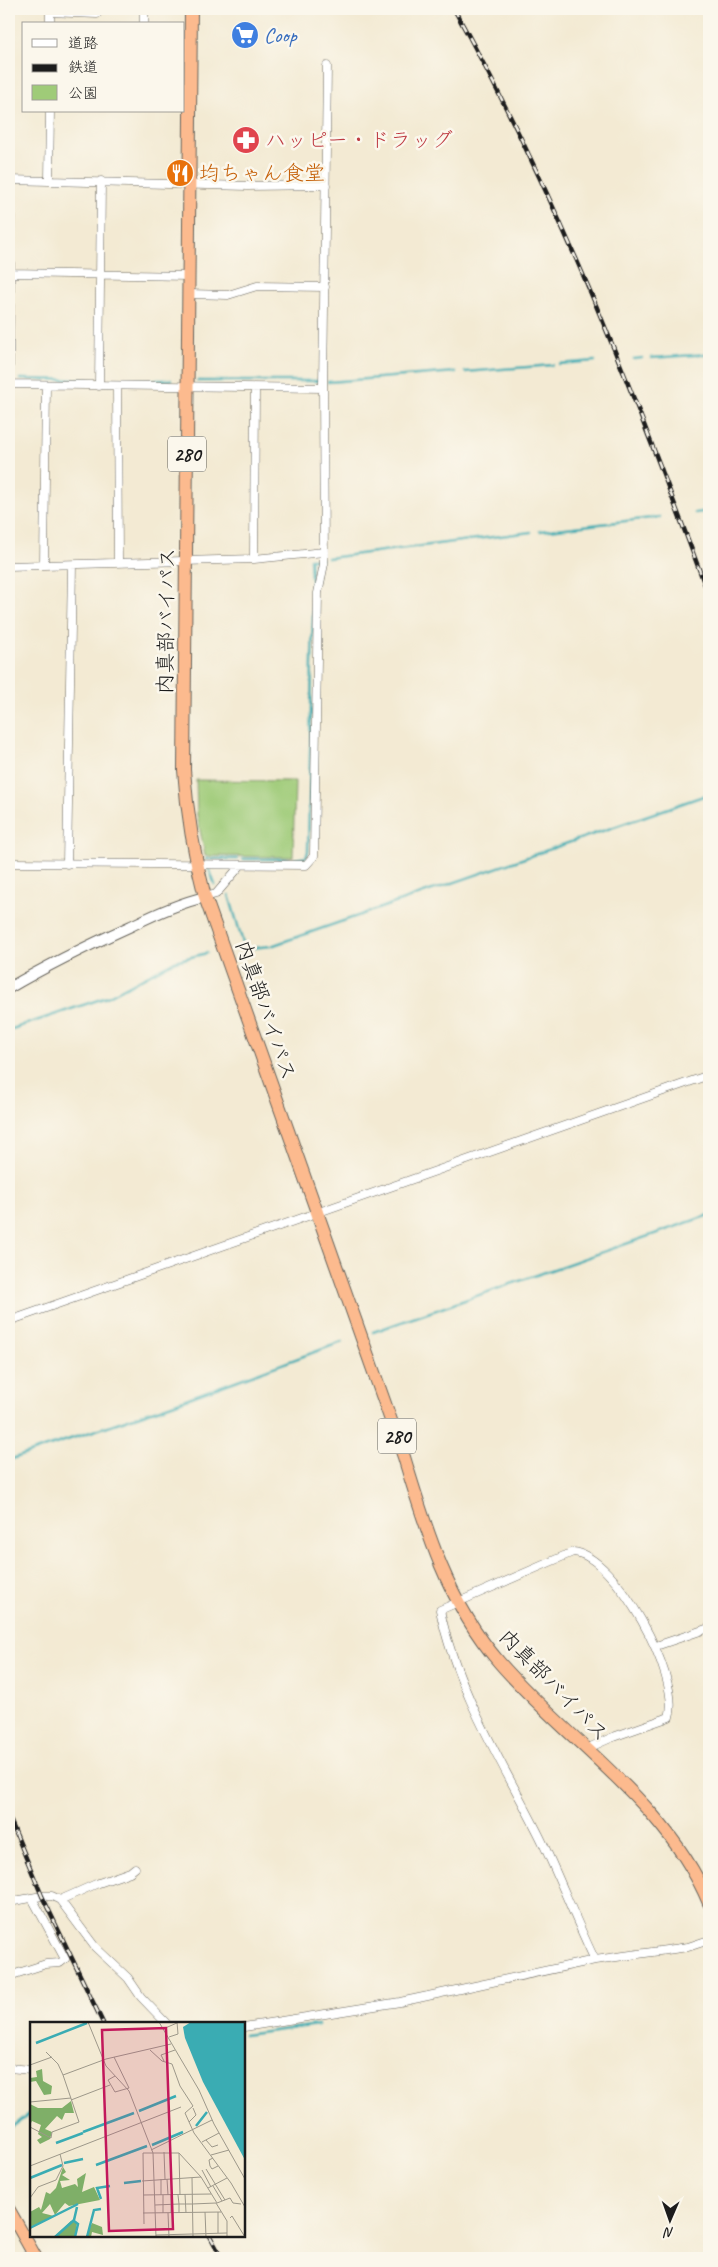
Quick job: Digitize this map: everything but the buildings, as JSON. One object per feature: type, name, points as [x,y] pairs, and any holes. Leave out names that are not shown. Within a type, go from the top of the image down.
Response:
[{"type":"highway","name":"内真部バイパス","points":[[191,9],[184,770],[190,833],[196,865],[404,1457],[424,1524],[457,1602],[498,1661],[664,1828],[690,1866],[709,1903]]},
{"type":"highway","points":[[9,2210],[35,2256]]},
{"type":"street","points":[[50,11],[97,14],[97,9]]},
{"type":"street","points":[[144,9],[144,22]]},
{"type":"street","points":[[9,863],[306,865],[311,862],[314,856],[318,593],[323,575],[324,552],[323,388],[327,66]]},
{"type":"street","points":[[49,180],[50,112]]},
{"type":"street","points":[[323,388],[188,388],[9,384],[10,180],[190,183],[248,186],[326,185]]},
{"type":"street","points":[[99,386],[102,275],[101,181]]},
{"type":"street","points":[[9,273],[189,276]]},
{"type":"street","points":[[189,294],[228,295],[256,286],[325,287]]},
{"type":"street","points":[[44,565],[46,385]]},
{"type":"street","points":[[117,386],[118,563]]},
{"type":"street","points":[[254,559],[255,388]]},
{"type":"street","points":[[9,566],[254,559],[324,552]]},
{"type":"street","points":[[66,864],[72,565]]},
{"type":"street","points":[[9,988],[92,943],[190,900],[216,894],[240,866]]},
{"type":"street","points":[[9,1321],[709,1076]]},
{"type":"street","points":[[586,1749],[669,1717],[671,1703],[667,1680],[656,1646],[635,1607],[620,1587],[597,1565],[580,1552],[563,1555],[440,1610],[446,1637],[475,1709],[541,1840],[576,1921],[596,1960]]},
{"type":"street","points":[[656,1646],[709,1628]]},
{"type":"street","points":[[60,1900],[130,1872],[135,1868]]},
{"type":"street","points":[[9,1902],[52,1896],[60,1900],[95,1947],[128,1978],[141,1997],[165,2022]]},
{"type":"street","points":[[9,1976],[65,1959],[32,1898]]},
{"type":"street","points":[[245,2028],[400,2002],[596,1960],[688,1947],[709,1940]]},
{"type":"street","points":[[9,2068],[30,2070]]},
{"type":"street","points":[[22,2258],[35,2256]]},
{"type":"green space","points":[[196,780],[295,781],[293,857],[205,856],[197,815]]},
{"type":"waterway","points":[[651,358],[709,354]]},
{"type":"waterway","points":[[634,359],[642,358]]},
{"type":"waterway","points":[[559,364],[595,361]]},
{"type":"waterway","points":[[465,372],[553,365]]},
{"type":"waterway","points":[[328,382],[456,372]]},
{"type":"waterway","points":[[20,379],[89,380]]},
{"type":"waterway","points":[[112,380],[171,380]]},
{"type":"waterway","points":[[197,381],[321,381]]},
{"type":"waterway","points":[[695,513],[709,511]]},
{"type":"waterway","points":[[540,531],[660,517]]},
{"type":"waterway","points":[[328,558],[531,532]]},
{"type":"waterway","points":[[295,859],[306,857],[308,852],[313,612],[310,559],[321,559]]},
{"type":"waterway","points":[[239,949],[271,946],[709,794]]},
{"type":"waterway","points":[[206,859],[238,859]]},
{"type":"waterway","points":[[243,859],[288,859]]},
{"type":"waterway","points":[[209,868],[215,885]]},
{"type":"waterway","points":[[229,895],[245,950]]},
{"type":"waterway","points":[[9,1030],[107,997],[175,961],[207,953]]},
{"type":"waterway","points":[[373,1332],[709,1215]]},
{"type":"waterway","points":[[9,1460],[175,1403],[342,1342]]},
{"type":"waterway","points":[[245,2035],[318,2025]]},
{"type":"waterway","points":[[9,2129],[30,2113]]},
{"type":"railway","points":[[454,9],[492,80],[561,224],[653,446],[709,596]]},
{"type":"railway","points":[[9,1817],[42,1896],[103,2022]]},
{"type":"railway","points":[[211,2237],[222,2258]]},
{"type":"place","name":"Coop","points":[[245,35]]},
{"type":"place","name":"ハッピー・ドラッグ","points":[[246,140]]},
{"type":"place","name":"均ちゃん食堂","points":[[180,173]]}]
